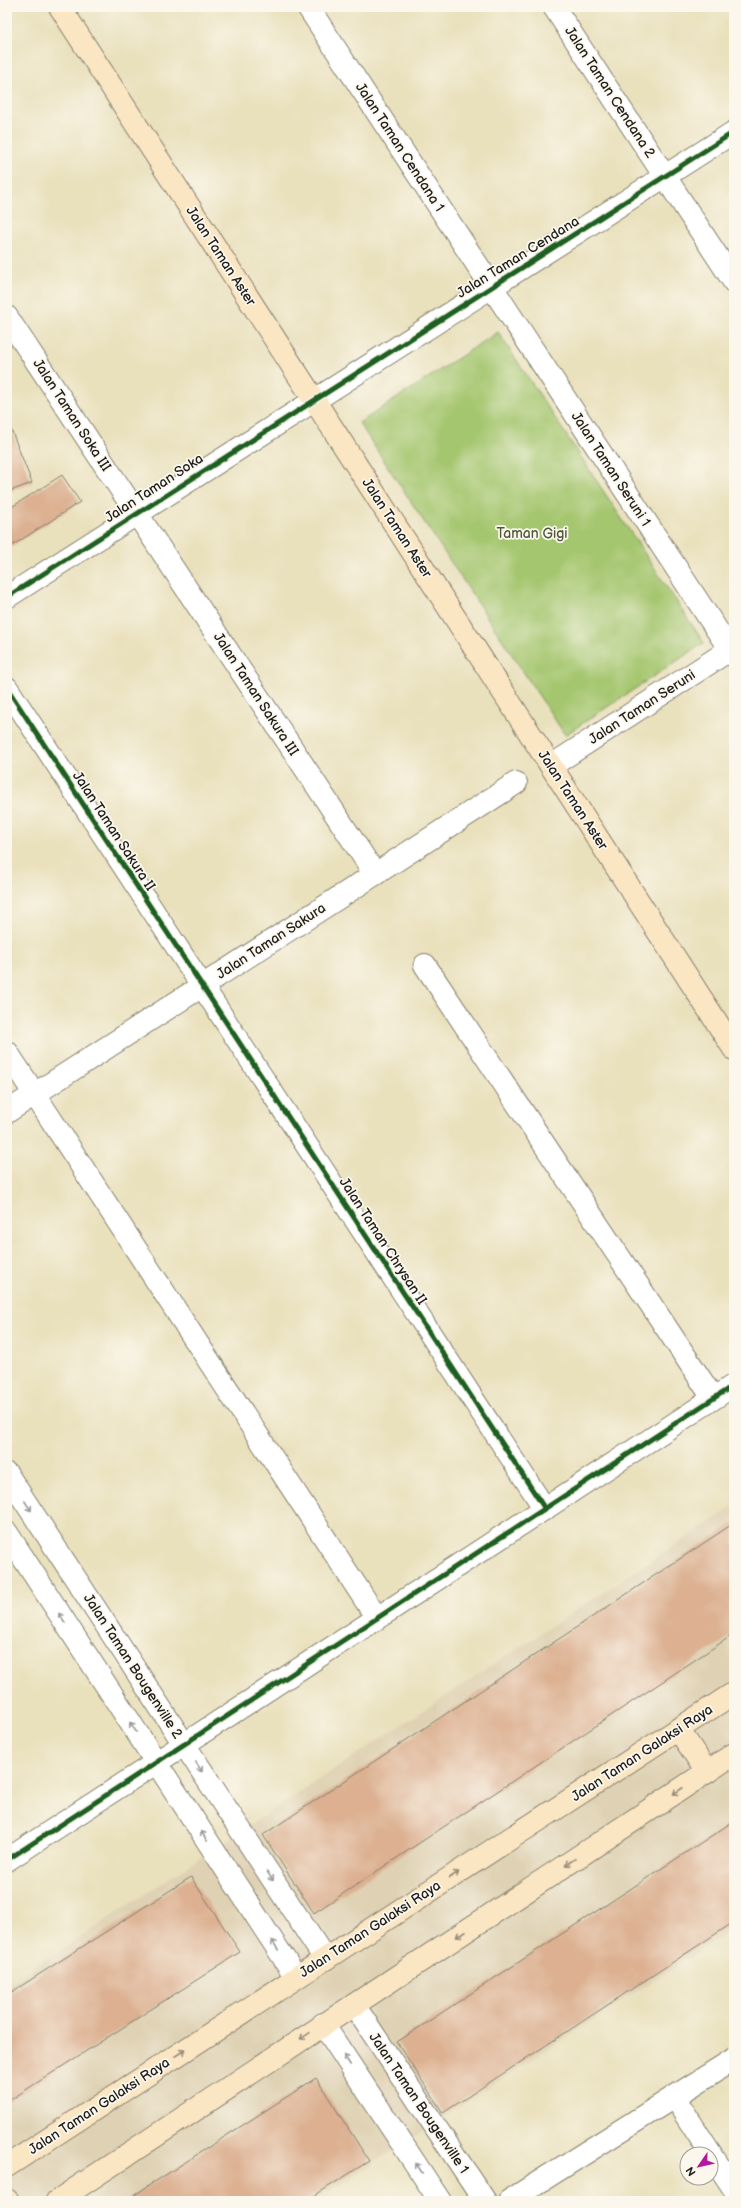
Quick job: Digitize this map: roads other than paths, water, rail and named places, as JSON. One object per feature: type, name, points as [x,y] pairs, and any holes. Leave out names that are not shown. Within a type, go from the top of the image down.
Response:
[{"type":"main road","name":"Jalan Taman Aster","points":[[60,7],[734,1049]]},
{"type":"main road","name":"Jalan Taman Galaksi Raya","points":[[7,2166],[734,1693]]},
{"type":"main road","points":[[678,1729],[707,1772]]},
{"type":"main road","points":[[57,2201],[734,1754]]},
{"type":"street","name":"Jalan Taman Cendana 1","points":[[308,7],[492,288]]},
{"type":"street","name":"Jalan Taman Cendana 2","points":[[554,7],[734,282]]},
{"type":"street","name":"Jalan Taman Cendana","points":[[314,399],[492,288],[665,178],[734,132]]},
{"type":"street","name":"Jalan Taman Seruni 1","points":[[492,288],[733,651]]},
{"type":"street","name":"Jalan Taman Soka III","points":[[7,317],[137,514]]},
{"type":"street","name":"Jalan Taman Soka","points":[[7,597],[314,399]]},
{"type":"street","name":"Jalan Taman Sakura III","points":[[137,514],[375,874]]},
{"type":"street","name":"Jalan Taman Seruni","points":[[551,766],[733,651]]},
{"type":"street","name":"Jalan Taman Sakura II","points":[[7,688],[202,986]]},
{"type":"street","name":"Jalan Taman Sakura","points":[[7,1112],[516,783]]},
{"type":"street","points":[[425,965],[713,1398]]},
{"type":"street","name":"Jalan Taman Chrysan II","points":[[202,986],[545,1509]]},
{"type":"street","points":[[7,1052],[377,1618]]},
{"type":"street","points":[[7,1860],[734,1385]]},
{"type":"street","name":"Jalan Taman Bougenville 2","points":[[7,1474],[325,1959]]},
{"type":"street","points":[[7,1533],[296,1977]]},
{"type":"street","name":"Jalan Taman Bougenville 1","points":[[354,2005],[485,2201]]},
{"type":"street","points":[[324,2024],[440,2201]]},
{"type":"street","points":[[509,2201],[734,2059]]},
{"type":"street","points":[[674,2097],[706,2146]]},
{"type":"street","points":[[719,2166],[734,2189]]},
{"type":"park label","name":"Taman Gigi","points":[[532,533]]}]
